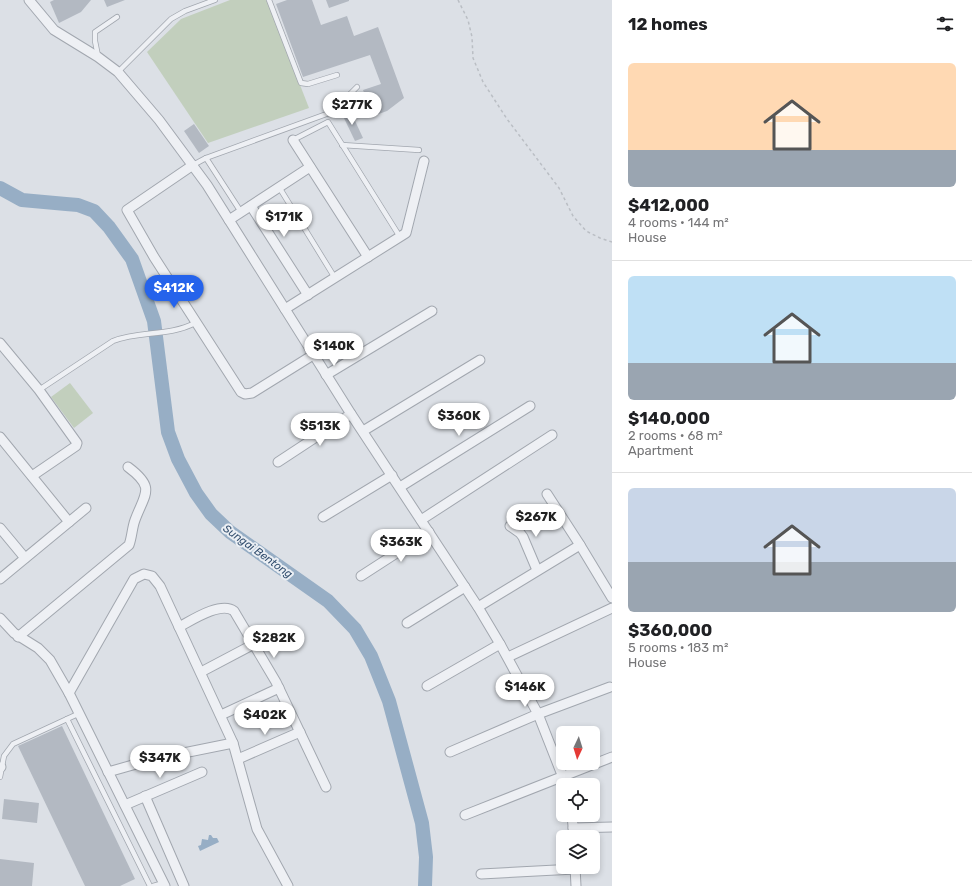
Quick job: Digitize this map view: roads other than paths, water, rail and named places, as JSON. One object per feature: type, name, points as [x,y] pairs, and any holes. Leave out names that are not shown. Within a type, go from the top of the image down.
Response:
[{"type":"street","points":[[29,0],[54,30],[98,57],[118,72],[159,120],[193,165],[351,414],[478,606],[508,657],[538,714],[564,778]]},
{"type":"street","points":[[293,140],[368,257]]},
{"type":"street","points":[[285,308],[406,233],[424,161]]},
{"type":"street","points":[[193,165],[127,210],[195,323],[241,392],[245,394],[252,393],[313,355]]},
{"type":"street","points":[[229,220],[310,167]]},
{"type":"street","points":[[251,206],[308,295]]},
{"type":"street","points":[[326,374],[432,310]]},
{"type":"street","points":[[0,343],[39,390],[77,443],[76,446],[32,476]]},
{"type":"street","points":[[363,431],[480,360]]},
{"type":"street","points":[[400,487],[530,406]]},
{"type":"street","points":[[278,462],[351,414]]},
{"type":"street","points":[[421,520],[552,435]]},
{"type":"street","points":[[0,437],[69,522]]},
{"type":"street","points":[[18,637],[129,545],[134,523],[146,496],[147,490],[142,478],[128,466]]},
{"type":"street","points":[[323,517],[392,475]]},
{"type":"street","points":[[547,494],[612,598]]},
{"type":"street","points":[[0,579],[86,508]]},
{"type":"street","points":[[510,526],[523,537],[537,570]]},
{"type":"street","points":[[0,528],[25,558]]},
{"type":"street","points":[[361,576],[429,532]]},
{"type":"street","points":[[478,606],[580,545]]},
{"type":"street","points":[[69,693],[137,576],[144,574],[152,576],[157,581],[221,715],[233,743],[257,829],[288,886]]},
{"type":"street","points":[[407,623],[465,587]]},
{"type":"street","points":[[179,627],[216,609],[230,608],[236,613],[279,688],[326,787]]},
{"type":"street","points":[[508,657],[612,608]]},
{"type":"street","points":[[0,618],[18,637],[43,651],[50,660],[80,713],[164,884]]},
{"type":"street","points":[[201,672],[254,644]]},
{"type":"street","points":[[427,686],[500,644]]},
{"type":"street","points":[[450,752],[538,714],[610,687]]},
{"type":"street","points":[[221,715],[279,688]]},
{"type":"street","points":[[238,759],[300,732]]},
{"type":"street","points":[[108,772],[154,759],[233,743]]},
{"type":"street","points":[[465,815],[563,775],[612,757]]},
{"type":"street","points":[[125,805],[202,772]]},
{"type":"street","points":[[145,796],[184,886]]},
{"type":"street","points":[[592,830],[612,827]]},
{"type":"street","points":[[481,874],[556,869]]},
{"type":"street","points":[[575,874],[576,886]]},
{"type":"lane","points":[[118,72],[171,19],[184,11],[215,0]]},
{"type":"lane","points":[[269,0],[301,83],[305,85],[337,75]]},
{"type":"lane","points":[[98,57],[95,32],[116,17]]},
{"type":"lane","points":[[193,165],[206,158],[332,112],[357,87]]},
{"type":"lane","points":[[293,140],[328,122],[400,237]]},
{"type":"lane","points":[[342,145],[419,150]]},
{"type":"lane","points":[[206,158],[241,212]]},
{"type":"lane","points":[[279,187],[335,278]]},
{"type":"lane","points":[[39,390],[112,341],[140,334],[171,332],[195,323]]},
{"type":"lane","points":[[0,777],[4,756],[13,744],[80,713]]},
{"type":"lane","points":[[67,719],[150,886]]},
{"type":"lane","points":[[153,886],[164,884]]},
{"type":"water","points":[[209,835],[213,838],[217,838],[219,842],[200,851],[198,846],[201,845],[202,839],[208,840]]},
{"type":"waterway","name":"Sungai Bentong","points":[[0,188],[22,200],[78,205],[94,211],[109,227],[132,259],[154,321],[168,432],[178,459],[196,493],[211,514],[230,532],[328,601],[355,629],[371,656],[389,701],[422,823],[426,857],[425,886]]}]
